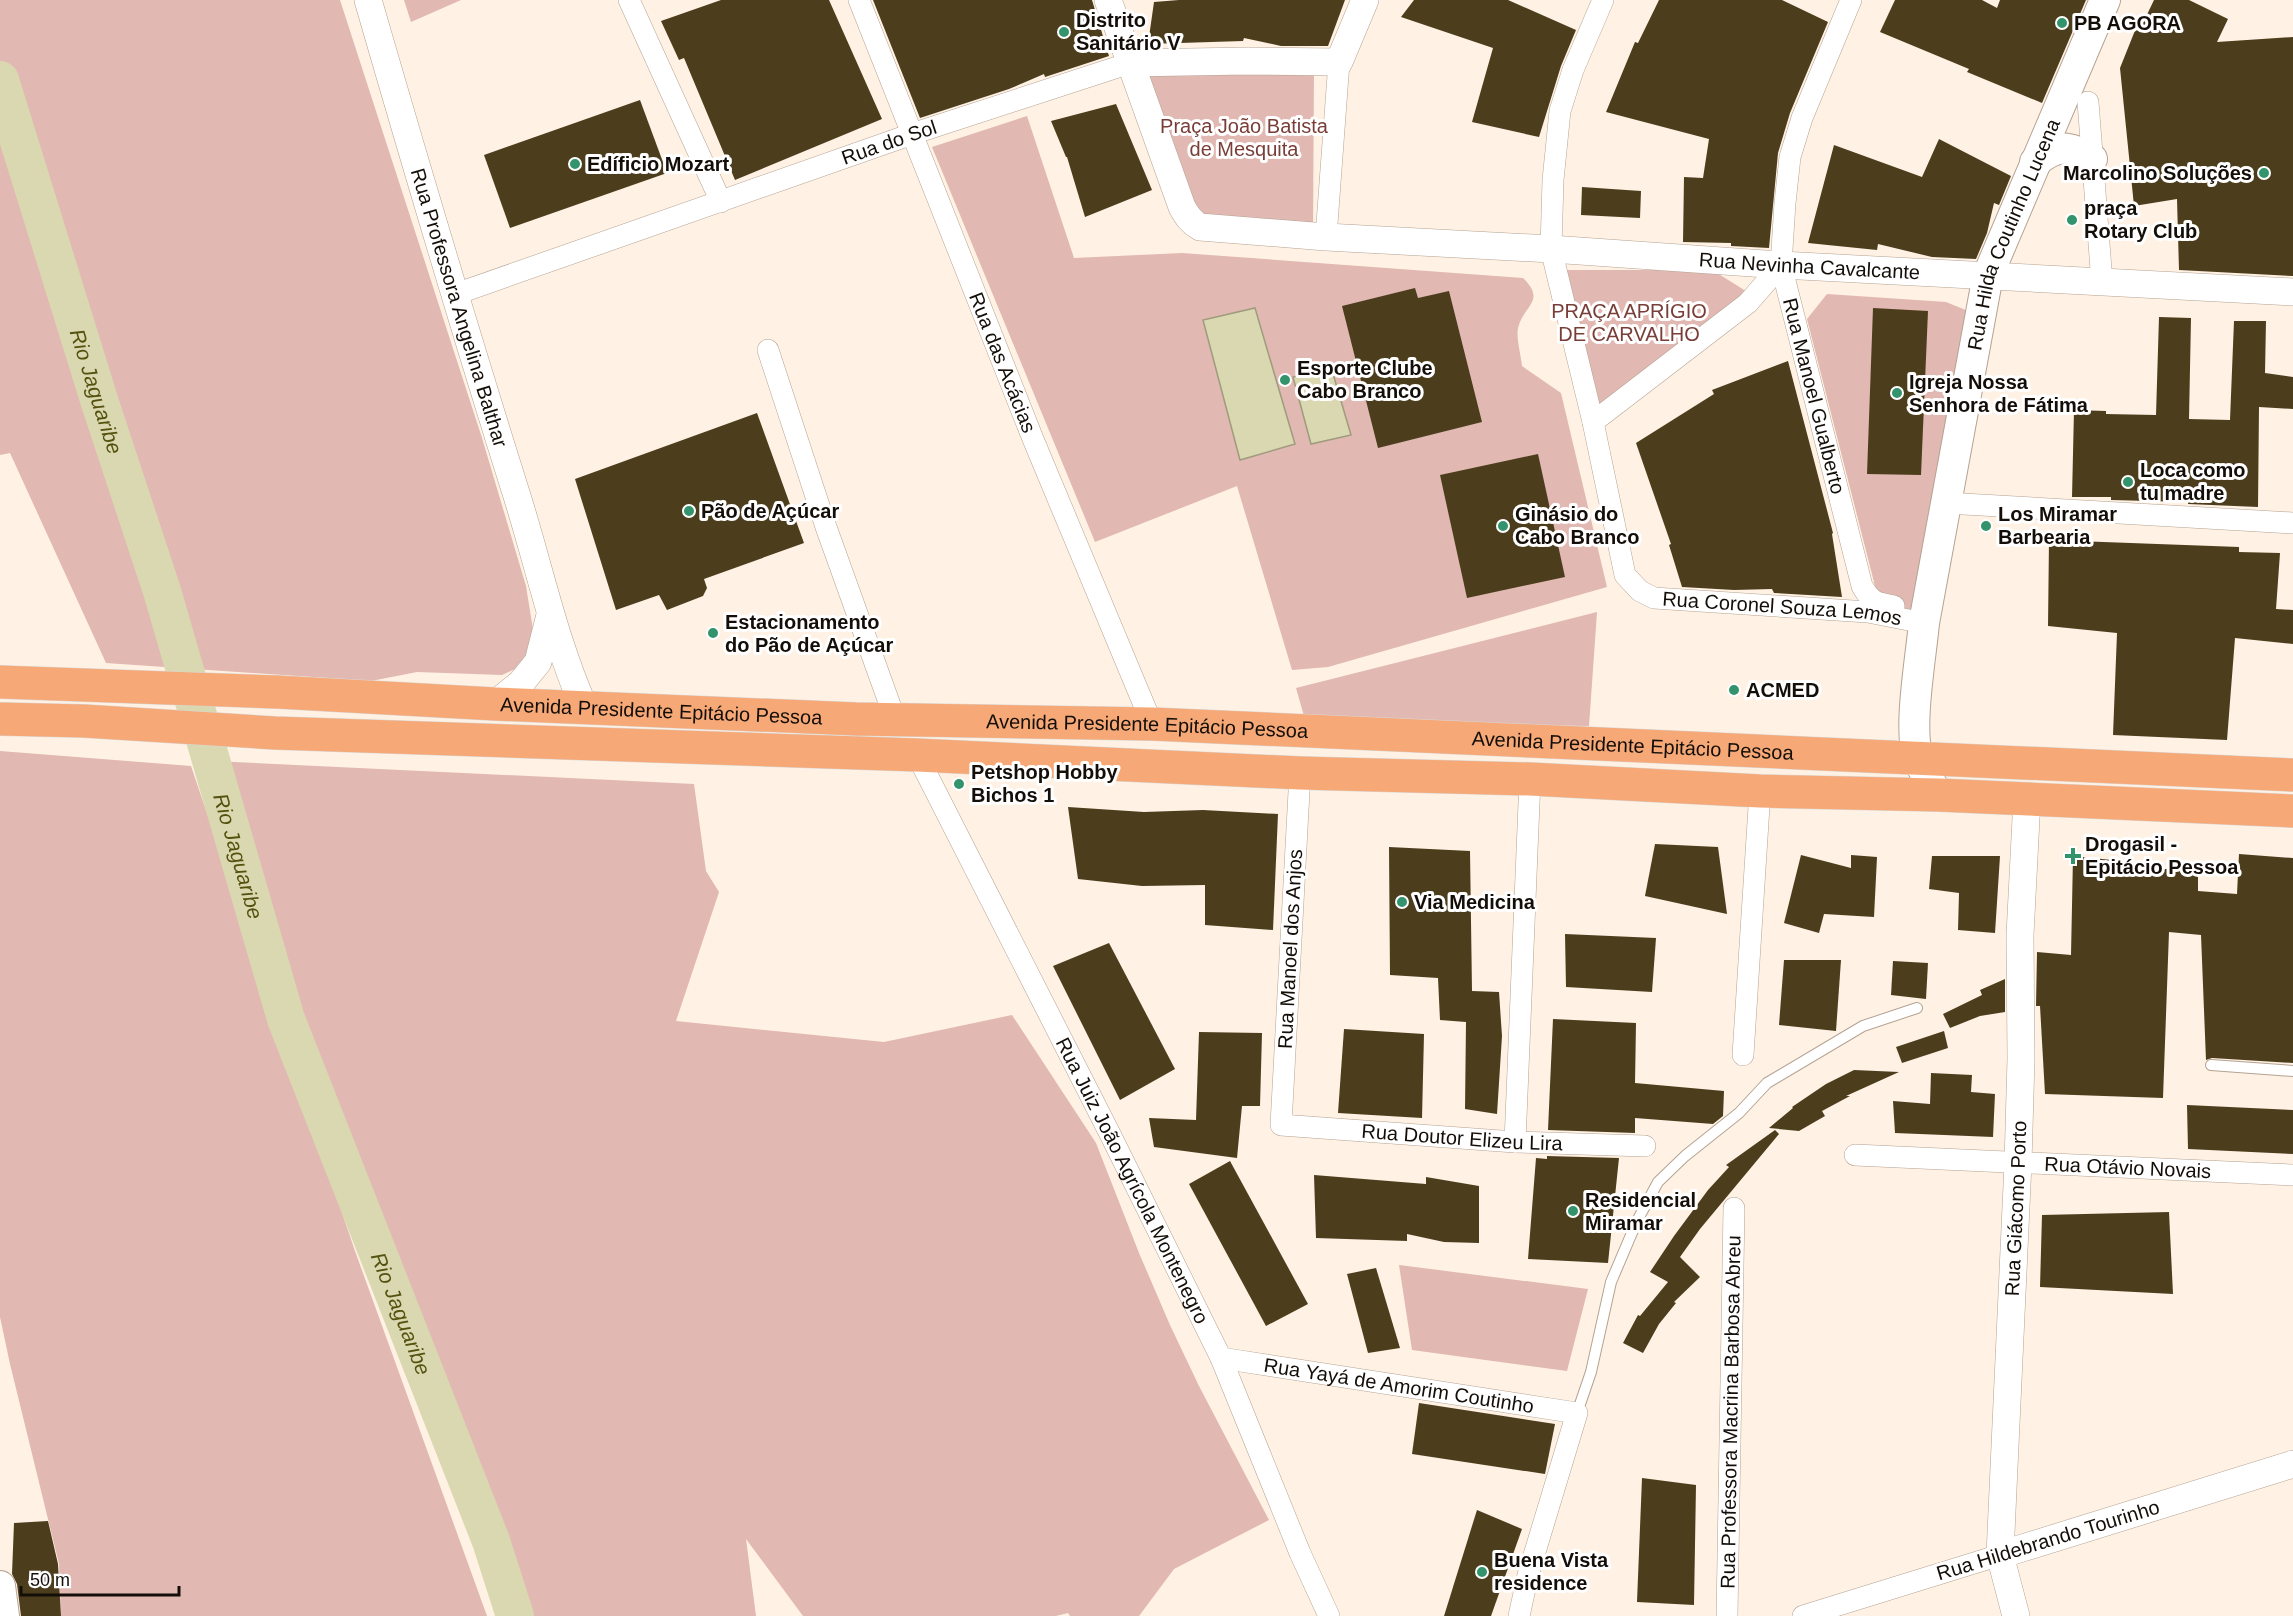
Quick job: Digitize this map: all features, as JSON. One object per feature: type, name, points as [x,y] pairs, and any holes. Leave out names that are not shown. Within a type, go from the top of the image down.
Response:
[{"type":"main road","name":"Rua Hilda Coutinho Lucena","points":[[1938,795],[1918,758],[1914,733],[1926,612],[1988,275],[2105,0]]},
{"type":"main road","points":[[2035,162],[2048,152],[2061,148],[2068,148],[2092,159]]},
{"type":"main road","name":"Avenida Presidente Epitácio Pessoa","points":[[0,682],[895,719],[1152,724],[2293,775]]},
{"type":"main road","name":"Avenida Presidente Epitácio Pessoa","points":[[0,719],[84,721],[275,733],[917,754],[1300,772],[1530,779],[1760,791],[1938,795],[2293,811]]},
{"type":"main road","points":[[0,1586],[4,1616]]},
{"type":"street","name":"Rua Professora Angelina Balthar","points":[[368,0],[453,295],[528,532],[550,615],[584,707]]},
{"type":"street","points":[[629,0],[721,202]]},
{"type":"street","name":"Rua das Acácias","points":[[859,0],[1038,450],[1152,724]]},
{"type":"street","points":[[1108,0],[1130,63]]},
{"type":"street","points":[[1326,237],[1339,62],[1365,0]]},
{"type":"street","name":"Rua Coronel Souza Lemos","points":[[1603,0],[1573,70],[1560,111],[1552,180],[1551,249],[1593,422],[1625,574],[1640,591],[1654,598],[1868,612],[1926,612]]},
{"type":"street","name":"Rua Manoel Gualberto","points":[[1851,0],[1802,118],[1790,157],[1781,265],[1862,586]]},
{"type":"street","name":"Rua do Sol","points":[[453,295],[912,134],[1130,63],[1339,62]]},
{"type":"street","name":"Rua Nevinha Cavalcante","points":[[1130,63],[1182,207],[1193,223],[1200,227],[1781,265],[2293,292]]},
{"type":"street","name":"Rua Hilda Coutinho Lucena","points":[[2088,102],[2102,282]]},
{"type":"street","points":[[1593,422],[1748,303],[1781,265]]},
{"type":"street","points":[[768,350],[826,527],[895,719]]},
{"type":"street","points":[[1946,502],[2293,524]]},
{"type":"street","points":[[1849,611],[1856,604],[1862,586]]},
{"type":"street","points":[[1862,586],[1869,598],[1881,604],[1919,607],[1926,612]]},
{"type":"street","points":[[495,704],[521,683],[538,662],[550,615]]},
{"type":"street","name":"Rua Juiz João Agrícola Montenegro","points":[[917,754],[1221,1358],[1300,1553],[1329,1616]]},
{"type":"street","name":"Rua Manoel dos Anjos","points":[[1281,1125],[1300,772]]},
{"type":"street","points":[[1515,1142],[1530,779]]},
{"type":"street","points":[[1743,1056],[1760,791]]},
{"type":"street","name":"Rua Giácomo Porto","points":[[2016,1616],[2001,1555],[2018,1163],[2021,1059],[2020,935],[2028,800]]},
{"type":"street","name":"Rua Doutor Elizeu Lira","points":[[1281,1125],[1515,1142],[1645,1146]]},
{"type":"street","name":"Rua Otávio Novais","points":[[1855,1155],[2293,1175]]},
{"type":"street","name":"Rua Professora Macrina Barbosa Abreu","points":[[1726,1616],[1734,1208]]},
{"type":"street","name":"Rua Yayá de Amorim Coutinho","points":[[1221,1358],[1577,1413]]},
{"type":"street","points":[[1519,1616],[1528,1575],[1577,1413]]},
{"type":"street","name":"Rua Hildebrando Tourinho","points":[[1803,1616],[2293,1464]]},
{"type":"lane","points":[[1577,1413],[1591,1372],[1611,1282],[1637,1221],[1658,1182],[1685,1156],[1739,1113],[1767,1083],[1863,1026],[1917,1008]]},
{"type":"lane","points":[[2211,1065],[2293,1071]]},
{"type":"green space","points":[[0,0],[340,0],[482,438],[526,586],[535,642],[524,665],[502,675],[417,672],[371,681],[106,663],[10,453],[0,455]]},
{"type":"green space","points":[[404,0],[461,0],[411,22]]},
{"type":"green space","name":"Praça João Batista de Mesquita","points":[[1314,68],[1313,231],[1202,223],[1146,69]]},
{"type":"green space","name":"Esporte Clube Cabo Branco","points":[[1027,116],[1074,258],[1182,253],[1523,278],[1533,292],[1533,298],[1518,328],[1522,366],[1561,393],[1607,587],[1328,667],[1292,670],[1237,486],[1095,542],[932,147]]},
{"type":"green space","name":"PRAÇA APRÍGIO DE CARVALHO","points":[[1560,270],[1659,270],[1717,273],[1749,293],[1598,411]]},
{"type":"green space","points":[[1827,294],[1946,302],[1973,313],[1921,600],[1907,614],[1876,590],[1807,319]]},
{"type":"green space","points":[[1597,612],[1589,726],[1306,723],[1296,688]]},
{"type":"green space","points":[[0,751],[191,766],[355,1251],[487,1616],[61,1616],[59,1564],[0,1317]]},
{"type":"green space","points":[[212,761],[694,784],[706,871],[719,892],[676,1021],[884,1042],[1012,1015],[1096,1143],[1170,1325],[1269,1520],[1174,1569],[1139,1616],[1070,1616],[1068,1613],[1056,1616],[803,1616],[746,1539],[756,1616],[512,1616],[286,1019]]},
{"type":"green space","points":[[1399,1265],[1588,1289],[1567,1371],[1412,1350]]},
{"type":"shaded area","points":[[1255,308],[1295,444],[1240,460],[1203,320]]},
{"type":"shaded area","points":[[1331,367],[1351,435],[1311,444],[1293,377]]},
{"type":"building","points":[[721,0],[829,0],[882,119],[735,180],[684,58],[679,60],[661,21]]},
{"type":"building","points":[[873,0],[1092,0],[1109,56],[1045,77],[1044,74],[1009,89],[920,118]]},
{"type":"building","points":[[1345,0],[1328,46],[1281,46],[1244,38],[1243,41],[1148,44],[1154,2]]},
{"type":"building","points":[[1414,0],[1508,0],[1576,30],[1561,66],[1539,137],[1472,122],[1493,48],[1401,17]]},
{"type":"building","points":[[1659,0],[1782,0],[1828,22],[1790,113],[1778,153],[1769,248],[1731,246],[1731,243],[1683,242],[1684,177],[1703,178],[1709,139],[1606,112],[1635,42],[1638,43]]},
{"type":"building","points":[[1895,0],[1982,0],[1997,8],[2000,0],[2086,0],[2042,103],[1967,72],[1969,69],[1880,32]]},
{"type":"building","points":[[2154,0],[2189,0],[2228,19],[2217,42],[2293,37],[2293,276],[2179,270],[2177,199],[2134,206],[2120,68],[2138,23],[2142,25]]},
{"type":"building","name":"Edíficio Mozart","points":[[640,100],[667,173],[510,228],[484,155]]},
{"type":"building","points":[[1116,104],[1152,190],[1085,217],[1067,157],[1051,121]]},
{"type":"building","points":[[1939,139],[2011,176],[1999,205],[1994,203],[1987,233],[1976,259],[1932,257],[1878,244],[1877,250],[1808,243],[1834,145],[1922,177]]},
{"type":"building","points":[[1582,187],[1641,191],[1640,218],[1581,215]]},
{"type":"building","points":[[1415,288],[1418,298],[1449,291],[1482,422],[1378,448],[1342,306]]},
{"type":"building","name":"Igreja Nossa Senhora de Fátima","points":[[1873,308],[1928,311],[1921,475],[1867,474]]},
{"type":"building","points":[[2159,317],[2191,318],[2189,419],[2230,420],[2234,321],[2266,321],[2265,373],[2293,377],[2293,409],[2259,407],[2258,507],[2111,500],[2111,497],[2072,497],[2074,410],[2106,411],[2106,414],[2156,415]]},
{"type":"building","points":[[1788,361],[1833,533],[1842,597],[1774,593],[1772,589],[1734,590],[1682,587],[1669,545],[1671,544],[1636,443],[1714,394],[1712,390]]},
{"type":"building","name":"Pão de Açúcar","points":[[757,413],[804,543],[704,579],[707,588],[703,596],[667,610],[659,595],[616,610],[575,479]]},
{"type":"building","name":"Ginásio do Cabo Branco","points":[[1538,454],[1565,577],[1467,598],[1440,475]]},
{"type":"building","points":[[2049,540],[2239,547],[2239,552],[2280,553],[2276,609],[2293,610],[2293,644],[2235,638],[2227,740],[2113,735],[2117,633],[2048,626]]},
{"type":"building","points":[[1068,807],[1144,812],[1203,810],[1278,814],[1273,930],[1205,925],[1205,885],[1142,886],[1078,879]]},
{"type":"building","points":[[1655,844],[1718,847],[1727,914],[1645,896]]},
{"type":"building","points":[[1389,847],[1470,851],[1472,991],[1499,992],[1502,1036],[1497,1114],[1465,1109],[1466,1022],[1440,1020],[1438,978],[1390,975]]},
{"type":"building","points":[[2239,854],[2293,858],[2293,1063],[2212,1058],[2206,1060],[2201,935],[2169,932],[2163,1098],[2045,1094],[2040,1006],[2036,1006],[2037,952],[2071,955],[2073,856],[2150,864],[2150,869],[2198,869],[2198,891],[2237,894]]},
{"type":"building","points":[[1801,855],[1851,868],[1851,855],[1877,857],[1874,917],[1824,914],[1819,933],[1784,923]]},
{"type":"building","points":[[1932,856],[2000,856],[1995,933],[1958,930],[1959,893],[1929,889]]},
{"type":"building","points":[[1565,934],[1656,938],[1652,992],[1566,987]]},
{"type":"building","points":[[1109,943],[1175,1069],[1120,1100],[1053,966]]},
{"type":"building","points":[[1784,960],[1841,960],[1836,1031],[1779,1025]]},
{"type":"building","points":[[1893,961],[1928,963],[1926,999],[1891,995]]},
{"type":"building","points":[[2005,979],[2005,1012],[1980,1016],[1950,1028],[1943,1014],[1982,995],[1980,990]]},
{"type":"building","points":[[1553,1019],[1636,1023],[1635,1083],[1724,1091],[1723,1116],[1713,1124],[1635,1118],[1635,1133],[1548,1130]]},
{"type":"building","points":[[1344,1029],[1424,1034],[1422,1118],[1338,1113]]},
{"type":"building","points":[[1944,1031],[1948,1048],[1902,1063],[1896,1047]]},
{"type":"building","points":[[1199,1032],[1262,1033],[1260,1106],[1242,1106],[1237,1158],[1154,1147],[1149,1118],[1196,1120]]},
{"type":"building","points":[[1854,1070],[1899,1072],[1846,1096],[1850,1096],[1822,1111],[1825,1116],[1799,1131],[1769,1128],[1792,1107],[1826,1084]]},
{"type":"building","points":[[1931,1073],[1972,1075],[1971,1092],[1995,1094],[1993,1137],[1895,1133],[1893,1101],[1930,1104]]},
{"type":"building","points":[[2187,1105],[2293,1110],[2293,1154],[2188,1149]]},
{"type":"building","points":[[1775,1130],[1779,1134],[1700,1229],[1680,1257],[1700,1277],[1674,1302],[1676,1303],[1659,1324],[1643,1353],[1623,1343],[1638,1315],[1640,1316],[1668,1282],[1650,1272],[1674,1236],[1708,1190],[1729,1167],[1726,1165]]},
{"type":"building","name":"Residencial Miramar","points":[[1547,1156],[1619,1158],[1608,1263],[1528,1259],[1536,1158],[1547,1159]]},
{"type":"building","points":[[1230,1161],[1308,1304],[1266,1326],[1189,1184]]},
{"type":"building","points":[[1314,1175],[1426,1184],[1426,1177],[1479,1186],[1479,1243],[1444,1242],[1407,1234],[1407,1241],[1316,1238]]},
{"type":"building","points":[[2169,1212],[2173,1294],[2040,1287],[2042,1215]]},
{"type":"building","points":[[1376,1268],[1400,1348],[1368,1353],[1347,1274]]},
{"type":"building","points":[[1419,1403],[1555,1424],[1545,1474],[1412,1454]]},
{"type":"building","points":[[1642,1478],[1696,1485],[1694,1605],[1637,1602]]},
{"type":"building","name":"Buena Vista residence","points":[[1477,1510],[1522,1529],[1491,1616],[1444,1616]]},
{"type":"building","points":[[48,1521],[58,1564],[61,1616],[21,1616],[17,1584],[12,1574],[14,1523]]},
{"type":"waterway","name":"Rio Jaguaribe","points":[[0,80],[100,403],[162,591],[286,1019],[491,1541],[515,1616]]},
{"type":"place","name":"PB AGORA","points":[[2062,23]]},
{"type":"place","name":"Distrito Sanitário V","points":[[1064,32]]},
{"type":"place","name":"Edíficio Mozart","points":[[575,164]]},
{"type":"place","name":"Marcolino Soluções","points":[[2264,173]]},
{"type":"place","name":"praça Rotary Club","points":[[2072,220]]},
{"type":"place","name":"Esporte Clube Cabo Branco","points":[[1285,380]]},
{"type":"place","name":"Igreja Nossa Senhora de Fátima","points":[[1897,393]]},
{"type":"place","name":"Loca como tu madre","points":[[2128,482]]},
{"type":"place","name":"Pão de Açúcar","points":[[689,511]]},
{"type":"place","name":"Ginásio do Cabo Branco","points":[[1503,526]]},
{"type":"place","name":"Los Miramar Barbearia","points":[[1986,526]]},
{"type":"place","name":"Estacionamento do Pão de Açúcar","points":[[713,633]]},
{"type":"place","name":"ACMED","points":[[1734,690]]},
{"type":"place","name":"Petshop Hobby Bichos 1","points":[[959,784]]},
{"type":"place","name":"Drogasil - Epitácio Pessoa","points":[[2073,856]]},
{"type":"place","name":"Via Medicina","points":[[1402,902]]},
{"type":"place","name":"Residencial Miramar","points":[[1573,1211]]},
{"type":"place","name":"Buena Vista residence","points":[[1482,1572]]}]
